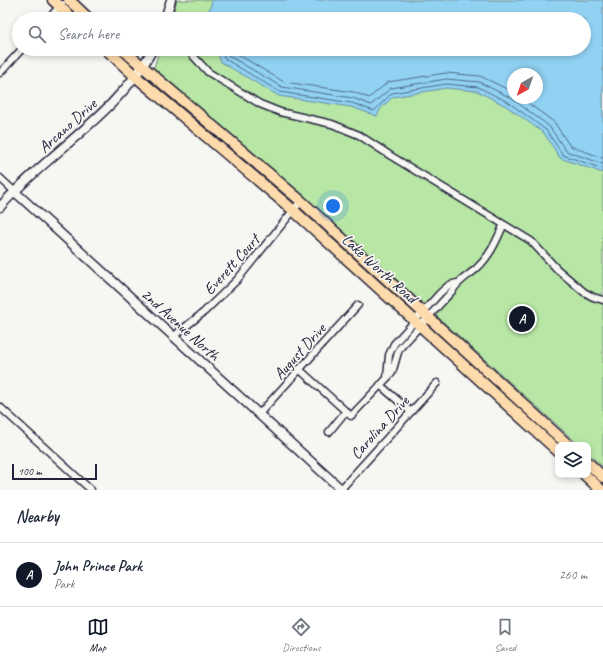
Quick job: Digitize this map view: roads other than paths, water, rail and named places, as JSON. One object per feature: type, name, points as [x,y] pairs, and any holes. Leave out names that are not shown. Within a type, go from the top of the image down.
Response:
[{"type":"main road","points":[[62,1],[69,12]]},
{"type":"main road","points":[[62,1],[79,12]]},
{"type":"main road","name":"Lake Worth Road","points":[[113,56],[134,76],[293,210],[555,448]]},
{"type":"main road","name":"Lake Worth Road","points":[[130,56],[301,201],[565,442]]},
{"type":"main road","points":[[591,466],[603,477]]},
{"type":"main road","points":[[588,478],[600,488]]},
{"type":"street","points":[[167,12],[171,0]]},
{"type":"street","points":[[53,12],[62,1]]},
{"type":"street","points":[[0,73],[16,56]]},
{"type":"street","name":"Arcano Drive","points":[[0,207],[14,191],[103,112],[134,76],[148,56]]},
{"type":"street","points":[[193,56],[208,72],[260,104],[280,112],[332,124],[359,134],[503,226],[531,241],[557,269],[584,292],[603,300]]},
{"type":"street","name":"2nd Avenue North","points":[[0,178],[342,489]]},
{"type":"street","name":"Everett Court","points":[[174,336],[204,312],[238,280],[301,201]]},
{"type":"street","points":[[299,369],[351,416],[387,378],[394,367],[399,349],[449,285],[457,283],[476,269],[488,257],[503,226]]},
{"type":"street","name":"August Drive","points":[[259,414],[358,305]]},
{"type":"street","name":"Carolina Drive","points":[[342,489],[437,383]]},
{"type":"street","points":[[380,385],[410,412]]},
{"type":"street","points":[[0,407],[91,490]]},
{"type":"street","points":[[329,432],[346,411]]},
{"type":"water","points":[[212,0],[603,0],[603,173],[560,158],[544,133],[506,106],[477,91],[446,88],[393,97],[381,108],[377,116],[351,107],[279,96],[221,62],[219,56],[591,56],[591,12],[209,12]]},
{"type":"place","name":"John Prince Park","points":[[522,319]]}]
